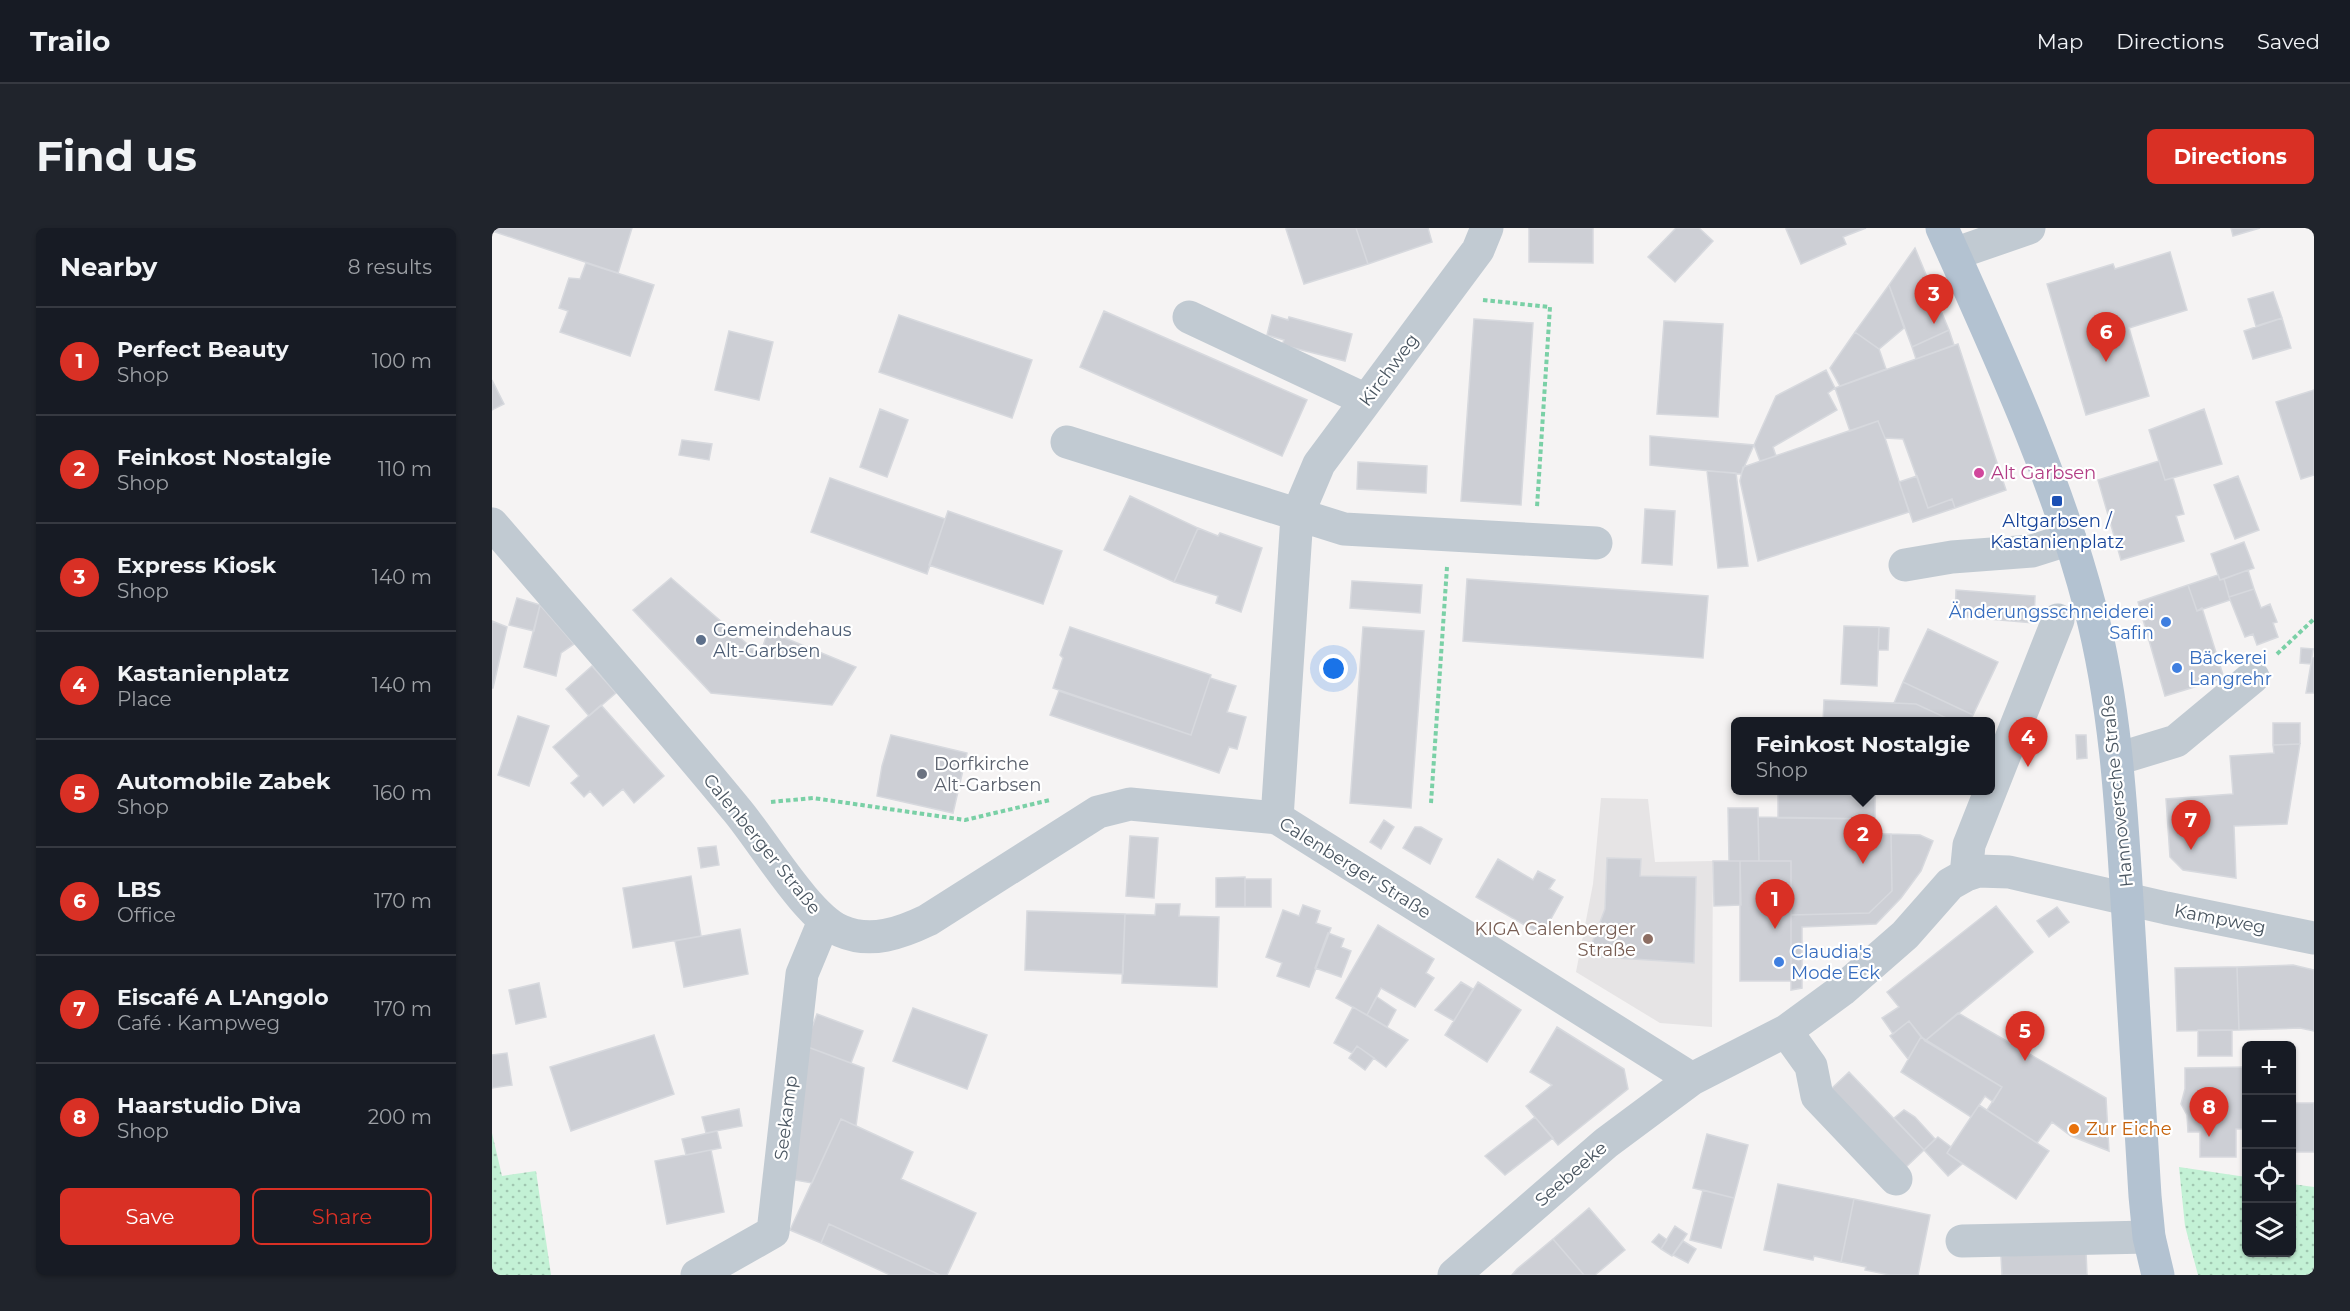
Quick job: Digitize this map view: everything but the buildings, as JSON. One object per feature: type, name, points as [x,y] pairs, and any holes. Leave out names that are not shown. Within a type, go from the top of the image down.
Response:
[{"type":"main road","name":"Hannoversche Straße","points":[[1948,241],[2038,452],[2070,539],[2099,648],[2117,759],[2149,1237],[2158,1275]]},
{"type":"street","name":"Kirchweg","points":[[1277,818],[1297,516],[1319,464],[1478,250],[1487,228]]},
{"type":"street","points":[[1948,241],[2029,228]]},
{"type":"street","points":[[1189,317],[1366,400]]},
{"type":"street","points":[[1066,442],[1344,530],[1596,543]]},
{"type":"street","name":"Calenberger Straße","points":[[492,524],[737,810],[787,877],[824,921],[840,931],[874,937],[901,933],[928,920],[1098,812],[1116,807],[1139,805],[1277,818],[1692,1079]]},
{"type":"street","points":[[1905,565],[1952,557],[2032,551],[2070,539]]},
{"type":"street","points":[[1995,779],[2058,620]]},
{"type":"street","points":[[2117,759],[2176,741],[2253,677]]},
{"type":"street","points":[[1966,875],[1969,845],[1989,795]]},
{"type":"street","points":[[1692,1079],[1786,1032],[1842,990],[1905,935],[1950,884],[1966,875],[1978,871],[2009,872],[2127,899]]},
{"type":"street","name":"Kampweg","points":[[2127,899],[2314,938]]},
{"type":"street","name":"Seekamp","points":[[697,1275],[773,1232],[802,974],[824,921]]},
{"type":"street","points":[[1786,1032],[1811,1066],[1817,1096],[1896,1179]]},
{"type":"street","name":"Seebeeke","points":[[1454,1275],[1606,1143],[1692,1079]]},
{"type":"street","points":[[1962,1241],[2149,1237]]},
{"type":"path","points":[[1443,296],[1550,307],[1535,540]]},
{"type":"path","points":[[1431,803],[1449,536]]},
{"type":"path","points":[[2253,677],[2314,620]]},
{"type":"path","points":[[737,810],[777,800],[813,798],[965,820],[1054,800]]},
{"type":"shaded area","name":"KIGA Calenberger Straße","points":[[1601,798],[1648,799],[1655,862],[1713,861],[1712,1027],[1660,1023],[1576,972],[1593,884]]},
{"type":"green space","points":[[492,1133],[502,1176],[536,1171],[551,1275],[492,1275]]},
{"type":"green space","points":[[2179,1167],[2242,1176],[2242,1257],[2296,1257],[2296,1185],[2314,1187],[2314,1275],[2198,1275],[2185,1226]]},
{"type":"place","name":"Express Kiosk","points":[[1934,324]]},
{"type":"place","name":"LBS","points":[[2106,362]]},
{"type":"place","name":"Alt Garbsen","points":[[1979,473]]},
{"type":"place","name":"Altgarbsen / Kastanienplatz","points":[[2057,501]]},
{"type":"place","name":"Änderungsschneiderei Safin","points":[[2166,622]]},
{"type":"place","name":"Gemeindehaus Alt-Garbsen","points":[[701,640]]},
{"type":"place","name":"Bäckerei Langrehr","points":[[2177,668]]},
{"type":"place","name":"Kastanienplatz","points":[[2028,767]]},
{"type":"place","name":"Dorfkirche Alt-Garbsen","points":[[922,774]]},
{"type":"place","name":"Eiscafé A L'Angolo","points":[[2191,850]]},
{"type":"place","name":"Feinkost Nostalgie","points":[[1863,864]]},
{"type":"place","name":"Perfect Beauty","points":[[1775,929]]},
{"type":"place","name":"KIGA Calenberger Straße","points":[[1648,939]]},
{"type":"place","name":"Claudia's Mode Eck","points":[[1779,962]]},
{"type":"place","name":"Automobile Zabek","points":[[2025,1061]]},
{"type":"place","name":"Zur Eiche","points":[[2074,1129]]},
{"type":"place","name":"Haarstudio Diva","points":[[2209,1137]]}]
